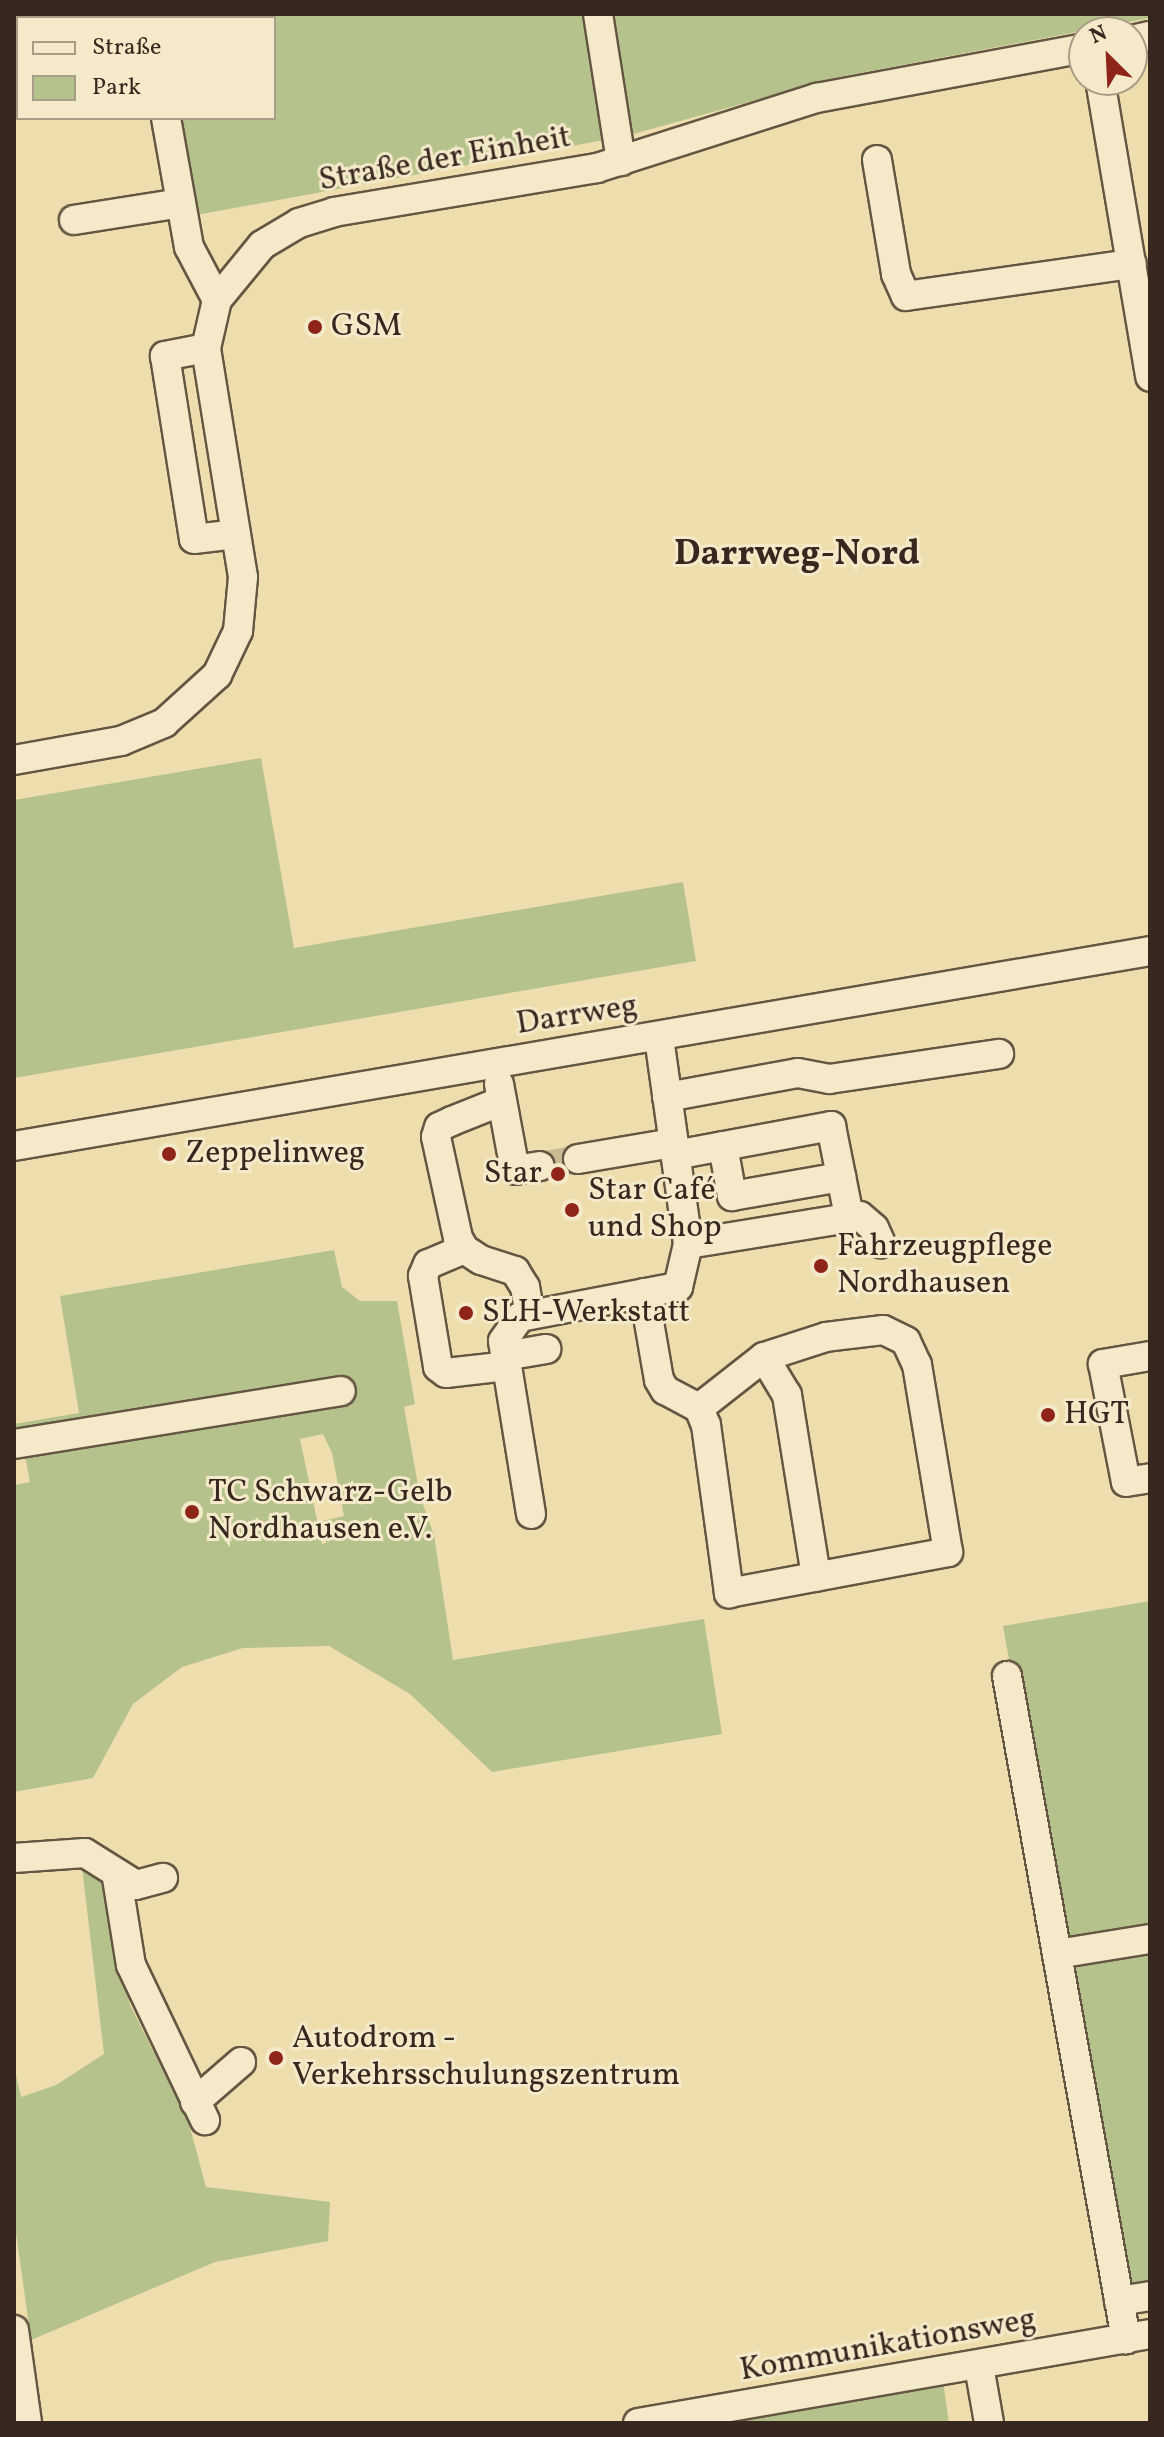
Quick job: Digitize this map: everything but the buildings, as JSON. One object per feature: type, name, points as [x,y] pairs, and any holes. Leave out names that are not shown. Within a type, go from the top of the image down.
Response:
[{"type":"street","name":"Straße der Einheit","points":[[598,14],[621,161]]},
{"type":"street","name":"Straße der Einheit","points":[[14,760],[121,741],[164,723],[194,700],[217,675],[238,631],[243,577],[206,348],[217,300],[262,245],[299,223],[334,212],[621,161],[817,98],[1068,51]]},
{"type":"street","points":[[1103,96],[1150,377]]},
{"type":"street","points":[[166,120],[189,247],[217,300]]},
{"type":"street","points":[[877,160],[896,274],[906,296],[1132,264]]},
{"type":"street","points":[[74,220],[181,203]]},
{"type":"street","points":[[206,348],[165,356],[194,539],[236,534]]},
{"type":"street","name":"Darrweg","points":[[14,1146],[1150,951]]},
{"type":"street","points":[[531,1514],[503,1341],[520,1317],[678,1287],[688,1244],[659,1037]]},
{"type":"street","points":[[667,1097],[798,1073],[829,1079],[999,1054]]},
{"type":"street","points":[[495,1064],[515,1170],[540,1166]]},
{"type":"street","points":[[464,1249],[436,1137],[439,1127],[502,1101]]},
{"type":"street","points":[[578,1159],[723,1146],[831,1126],[849,1216]]},
{"type":"street","points":[[723,1146],[732,1196],[841,1177]]},
{"type":"street","points":[[688,1244],[849,1216],[860,1216],[874,1228],[881,1244]]},
{"type":"street","points":[[530,1315],[525,1287],[515,1271],[464,1249],[428,1264],[423,1276],[438,1367],[446,1373],[546,1349]]},
{"type":"street","points":[[644,1293],[659,1380],[665,1390],[699,1408],[706,1425],[729,1593],[948,1552],[917,1365],[906,1341],[883,1330],[826,1337],[764,1357],[699,1408]]},
{"type":"street","points":[[1150,1356],[1103,1364],[1126,1482],[1150,1478]]},
{"type":"street","points":[[764,1357],[787,1395],[816,1577]]},
{"type":"street","points":[[14,1444],[341,1391]]},
{"type":"street","points":[[1007,1676],[1119,2301],[1138,2337]]},
{"type":"street","points":[[14,1858],[85,1853],[117,1878],[136,1885],[163,1878]]},
{"type":"street","points":[[117,1878],[131,1965],[200,2111],[241,2062]]},
{"type":"street","points":[[1057,1954],[1150,1939]]},
{"type":"street","points":[[1119,2301],[1150,2296]]},
{"type":"street","points":[[14,2330],[27,2423]]},
{"type":"street","name":"Kommunikationsweg","points":[[638,2423],[1138,2337]]},
{"type":"street","points":[[979,2366],[989,2423]]},
{"type":"green space","points":[[157,14],[1150,14],[1150,18],[1068,16],[1068,34],[839,77],[626,136],[191,216],[175,120],[276,120],[276,16]]},
{"type":"green space","points":[[261,758],[294,948],[683,882],[696,961],[14,1078],[14,800]]},
{"type":"green space","points":[[334,1250],[342,1287],[360,1301],[397,1301],[415,1404],[404,1407],[420,1496],[434,1535],[453,1660],[704,1619],[722,1734],[492,1772],[410,1694],[329,1646],[243,1648],[182,1667],[133,1704],[93,1778],[14,1792],[14,1485],[30,1482],[25,1456],[14,1458],[14,1424],[79,1413],[60,1296]],"holes":[[[323,1434],[332,1453],[344,1516],[322,1521],[326,1543],[322,1544],[300,1439]]]},
{"type":"green space","points":[[1150,1601],[1150,2291],[1123,2295],[1003,1626]]},
{"type":"green space","points":[[82,1867],[95,1870],[107,1887],[130,2005],[188,2120],[206,2187],[330,2202],[328,2241],[215,2262],[31,2340],[14,2219],[14,2066],[21,2097],[56,2085],[104,2054]]},
{"type":"green space","points":[[943,2381],[949,2423],[699,2423]]},
{"type":"tunnel","points":[[540,1166],[578,1159]]},
{"type":"place","name":"GSM","points":[[315,327]]},
{"type":"place","name":"Zeppelinweg","points":[[169,1154]]},
{"type":"place","name":"Star","points":[[558,1174]]},
{"type":"place","name":"Star Café und Shop","points":[[572,1210]]},
{"type":"place","name":"Fahrzeugpflege Nordhausen","points":[[821,1266]]},
{"type":"place","name":"SLH-Werkstatt","points":[[466,1313]]},
{"type":"place","name":"HGT","points":[[1048,1415]]},
{"type":"place","name":"TC Schwarz-Gelb Nordhausen e.V.","points":[[192,1512]]},
{"type":"place","name":"Autodrom - Verkehrsschulungszentrum","points":[[276,2058]]},
{"type":"district","name":"Darrweg-Nord","points":[[797,556]]}]
